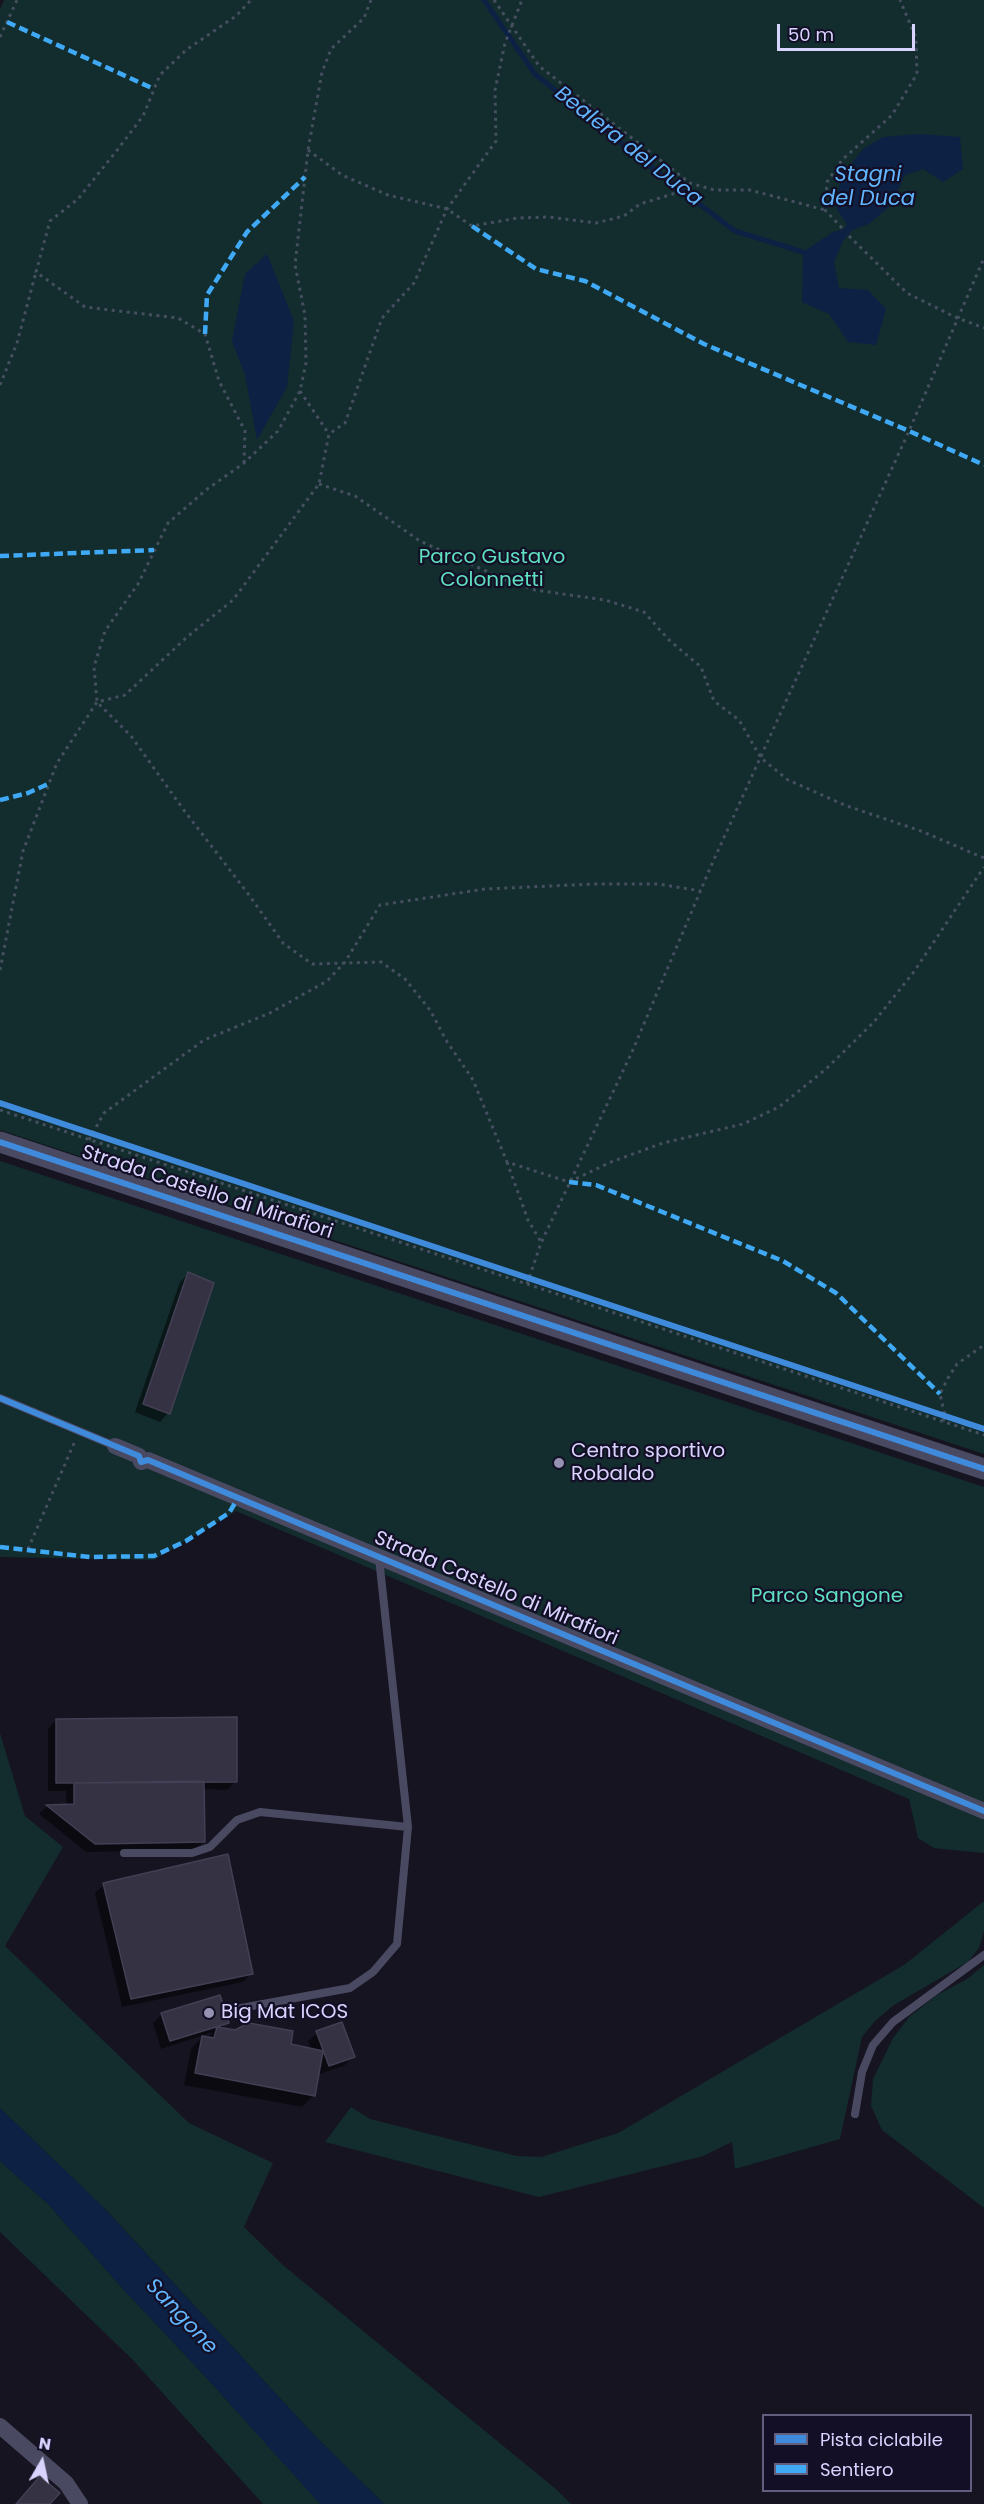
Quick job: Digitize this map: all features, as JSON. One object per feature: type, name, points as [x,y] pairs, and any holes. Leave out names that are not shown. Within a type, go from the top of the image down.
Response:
[{"type":"street","name":"Strada Castello di Mirafiori","points":[[0,1142],[984,1469]]},
{"type":"street","name":"Strada Castello di Mirafiori","points":[[115,1446],[984,1811]]},
{"type":"street","points":[[0,2426],[66,2483],[80,2504]]},
{"type":"lane","name":"Strada Castello di Mirafiori","points":[[0,1398],[115,1446]]},
{"type":"lane","points":[[241,2008],[350,1988],[373,1972],[397,1944],[408,1827],[379,1558]]},
{"type":"lane","points":[[124,1853],[192,1853],[210,1847],[237,1820],[260,1812],[408,1827]]},
{"type":"lane","points":[[855,2114],[862,2072],[873,2045],[893,2022],[984,1955]]},
{"type":"path","points":[[0,37],[17,0]]},
{"type":"path","points":[[0,385],[17,343],[50,221],[78,199],[143,116],[160,75],[186,50],[236,16],[250,0]]},
{"type":"path","points":[[1,969],[23,851],[57,763],[97,702],[94,667],[105,631],[138,584],[168,523],[206,490],[244,464],[278,431],[300,391],[306,363],[305,315],[295,265],[308,150],[325,64],[332,49],[364,18],[371,0]]},
{"type":"path","points":[[494,0],[539,66],[690,183],[714,190],[750,190],[825,210],[842,228]]},
{"type":"path","points":[[97,702],[125,695],[187,637],[233,600],[319,484],[329,434],[345,423],[382,318],[414,283],[447,209],[496,141],[495,90],[505,43],[522,0]]},
{"type":"path","points":[[825,210],[828,182],[842,160],[892,116],[917,74],[916,38],[900,0]]},
{"type":"path","points":[[308,150],[342,175],[388,195],[447,209],[472,226],[518,218],[549,217],[596,223],[624,216],[640,204],[676,193],[690,183]]},
{"type":"path","points":[[849,236],[908,293],[984,328]]},
{"type":"path","points":[[528,1281],[569,1182],[632,1052],[701,891],[984,258]]},
{"type":"path","points":[[36,272],[85,307],[178,318],[205,334],[219,381],[244,430],[244,464]]},
{"type":"path","points":[[300,391],[329,434]]},
{"type":"path","points":[[319,484],[355,495],[420,541],[508,581],[535,590],[605,600],[644,612],[669,640],[701,667],[714,701],[739,720],[761,758],[788,780],[847,806],[921,831],[984,858]]},
{"type":"path","points":[[97,702],[131,736],[283,944],[312,964],[381,962],[405,979],[430,1010],[446,1040],[473,1080],[528,1220],[542,1243]]},
{"type":"path","points":[[507,1162],[569,1182],[610,1162],[652,1147],[743,1125],[779,1107],[826,1069],[873,1023],[913,973],[984,867]]},
{"type":"path","points":[[91,1137],[104,1113],[204,1040],[279,1007],[327,981],[345,962],[380,905],[485,889],[583,884],[659,884],[701,891]]},
{"type":"path","points":[[0,1103],[91,1137]]},
{"type":"path","points":[[0,1110],[91,1137],[944,1418],[984,1429]]},
{"type":"path","points":[[944,1418],[940,1394],[948,1378],[957,1364],[984,1345]]},
{"type":"path","points":[[944,1418],[984,1435]]},
{"type":"path","points":[[28,1549],[80,1431]]},
{"type":"green space","name":"Parco Gustavo Colonnetti","points":[[4,0],[984,0],[984,1454],[0,1130],[0,9]]},
{"type":"green space","name":"Parco Sangone","points":[[0,1161],[984,1487],[984,1853],[934,1848],[918,1838],[909,1799],[236,1511],[154,1560],[0,1557]]},
{"type":"green space","points":[[0,1733],[25,1816],[63,1847],[5,1946],[189,2123],[273,2163],[244,2227],[284,2266],[557,2490],[571,2504],[384,2504],[315,2436],[107,2211],[0,2108]]},
{"type":"green space","points":[[984,1901],[984,1931],[979,1948],[968,1962],[894,2005],[875,2021],[862,2037],[840,2139],[735,2169],[732,2142],[703,2156],[539,2197],[325,2142],[351,2107],[370,2119],[517,2156],[541,2157],[618,2133],[904,1965]]},
{"type":"green space","points":[[984,1965],[984,2208],[882,2130],[871,2106],[873,2079],[893,2038],[909,2017],[937,1995],[967,1979]]},
{"type":"green space","points":[[0,2161],[49,2205],[321,2504],[263,2504],[132,2359],[0,2232]]},
{"type":"water","name":"Stagni del Duca","points":[[919,134],[960,137],[963,169],[943,182],[923,169],[905,175],[891,205],[869,224],[852,230],[843,241],[834,262],[839,288],[868,290],[886,309],[876,345],[848,342],[829,314],[802,302],[803,252],[847,225],[835,206],[841,177],[863,149],[883,137]]},
{"type":"water","points":[[267,254],[294,321],[287,387],[257,440],[245,375],[232,341],[245,274]]},
{"type":"water","name":"Sangone","points":[[0,2108],[103,2207],[315,2436],[384,2504],[320,2504],[49,2205],[0,2161]]},
{"type":"building","points":[[188,1272],[214,1283],[170,1414],[143,1404]]},
{"type":"building","points":[[237,1717],[237,1782],[56,1783],[56,1719]]},
{"type":"building","points":[[204,1781],[205,1842],[95,1844],[46,1805],[74,1804],[74,1783]]},
{"type":"building","points":[[228,1854],[253,1974],[131,1999],[103,1883]]},
{"type":"building","points":[[220,1995],[229,2023],[170,2041],[161,2013]]},
{"type":"building","points":[[342,2022],[355,2057],[329,2066],[316,2031]]},
{"type":"building","points":[[249,2023],[293,2031],[291,2044],[323,2051],[315,2096],[195,2073],[202,2036],[214,2038],[217,2027],[235,2030]]},
{"type":"building","points":[[40,2476],[60,2493],[50,2504],[16,2504]]},
{"type":"waterway","name":"Bealera del Duca","points":[[484,0],[535,74],[670,182],[735,231],[803,252]]},
{"type":"marked path","points":[[7,22],[154,89]]},
{"type":"marked path","points":[[205,334],[207,295],[247,232],[305,177]]},
{"type":"marked path","points":[[472,226],[536,269],[585,281],[704,344],[984,465]]},
{"type":"marked path","points":[[0,556],[154,550]]},
{"type":"marked path","points":[[0,800],[28,793],[50,783]]},
{"type":"marked path","points":[[569,1182],[596,1185],[783,1261],[836,1293],[940,1394]]},
{"type":"marked path","points":[[0,1547],[90,1557],[154,1556],[186,1541],[229,1513],[238,1498]]},
{"type":"cycle path","points":[[0,1103],[984,1429]]},
{"type":"cycle path","points":[[0,1142],[984,1469]]},
{"type":"cycle path","points":[[0,1398],[139,1456],[141,1462],[148,1460],[984,1811]]},
{"type":"place","name":"Centro sportivo Robaldo","points":[[559,1463]]},
{"type":"place","name":"Big Mat ICOS","points":[[209,2013]]}]
